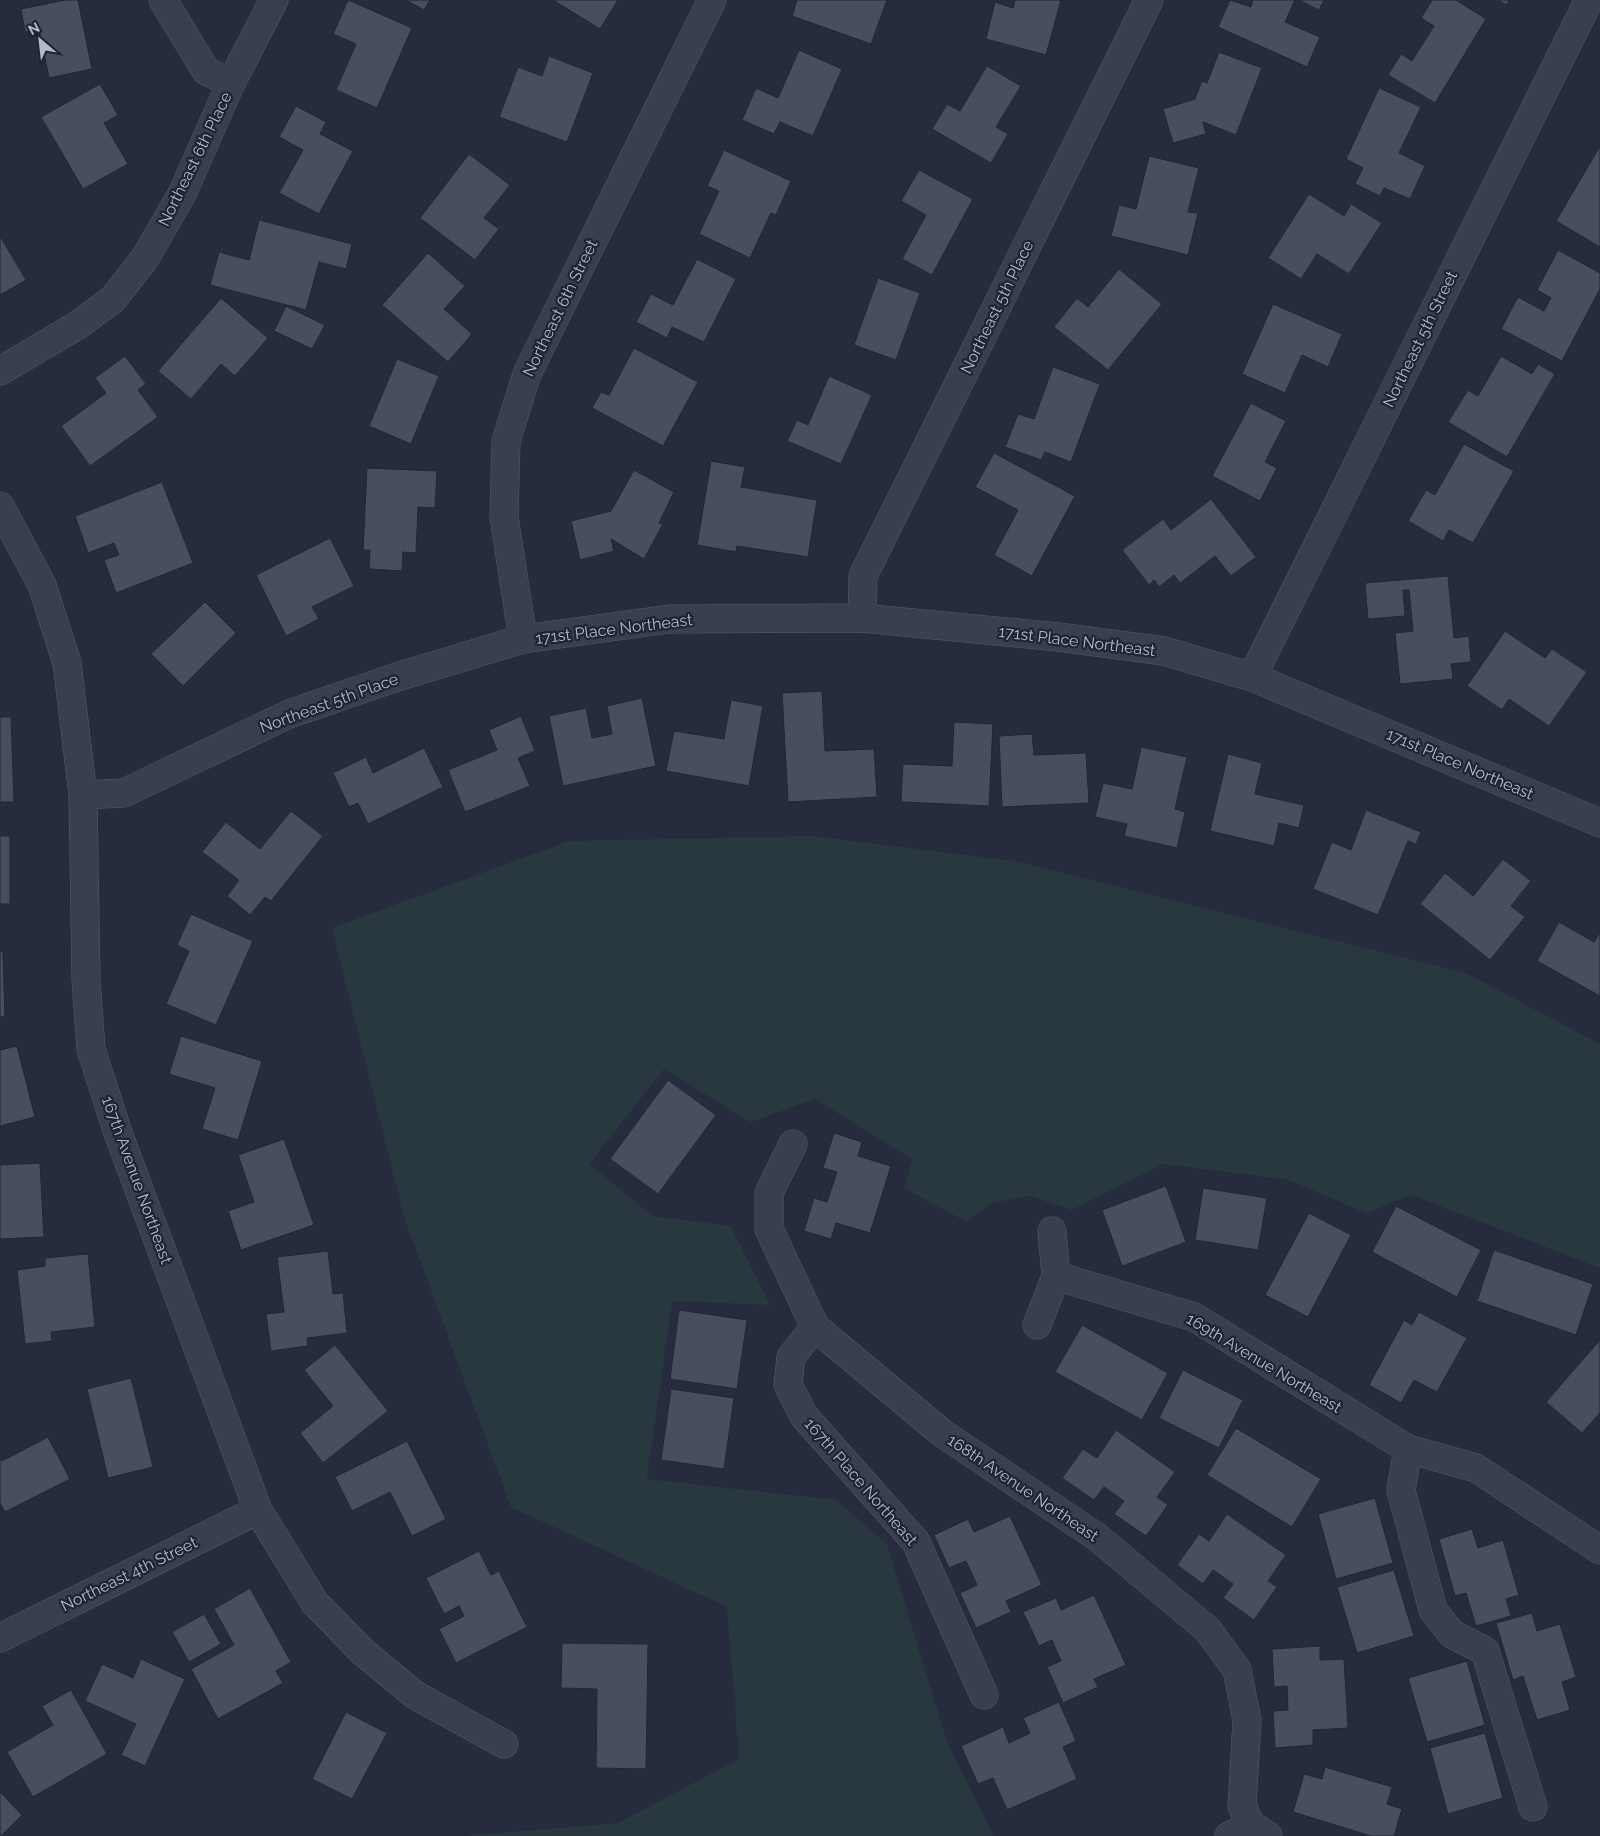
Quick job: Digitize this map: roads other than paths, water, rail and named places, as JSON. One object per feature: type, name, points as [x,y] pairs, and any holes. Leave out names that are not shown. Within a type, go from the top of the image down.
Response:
[{"type":"street","points":[[163,0],[206,71],[231,83]]},
{"type":"street","name":"Northeast 6th Place","points":[[0,371],[78,325],[113,298],[145,258],[182,194],[231,83],[274,0]]},
{"type":"street","name":"Northeast 6th Street","points":[[523,639],[504,517],[506,441],[527,374],[712,0]]},
{"type":"street","name":"Northeast 5th Place","points":[[862,618],[863,576],[1149,0]]},
{"type":"street","name":"Northeast 5th Street","points":[[1252,677],[1589,0]]},
{"type":"street","name":"167th Avenue Northeast","points":[[0,506],[42,585],[67,663],[83,796],[86,979],[91,1049],[117,1130],[258,1510],[315,1603],[363,1652],[415,1695],[504,1744]]},
{"type":"street","name":"171st Place Northeast","points":[[523,639],[670,619],[862,618],[1058,637],[1164,651],[1252,677],[1600,823]]},
{"type":"street","name":"Northeast 5th Place","points":[[83,796],[124,793],[289,714],[397,677],[523,639]]},
{"type":"street","name":"168th Avenue Northeast","points":[[792,1144],[769,1193],[769,1229],[815,1327],[942,1433],[1097,1537],[1208,1630],[1237,1670],[1246,1720],[1242,1806],[1249,1832]]},
{"type":"street","points":[[1037,1325],[1056,1276],[1052,1231]]},
{"type":"street","name":"169th Avenue Northeast","points":[[1056,1276],[1194,1317],[1408,1449],[1476,1468],[1600,1550]]},
{"type":"street","name":"167th Place Northeast","points":[[815,1327],[791,1357],[788,1384],[804,1416],[916,1542],[984,1695]]},
{"type":"street","points":[[1408,1449],[1401,1490],[1433,1610],[1452,1634],[1485,1651],[1533,1807]]},
{"type":"street","name":"Northeast 4th Street","points":[[0,1638],[258,1510]]}]
